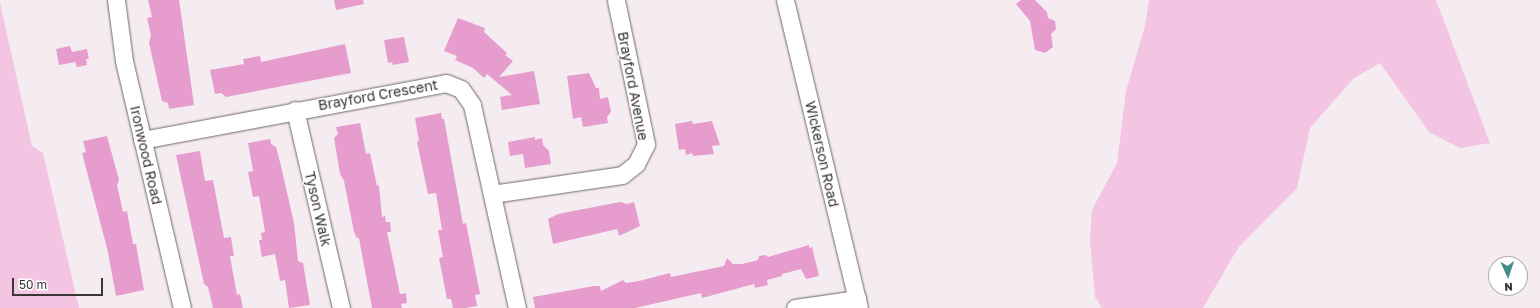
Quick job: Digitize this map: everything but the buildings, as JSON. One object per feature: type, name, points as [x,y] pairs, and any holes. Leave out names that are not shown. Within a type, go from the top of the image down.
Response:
[{"type":"street","name":"Ironwood Road","points":[[116,0],[124,61],[182,308]]},
{"type":"street","name":"Brayford Avenue","points":[[492,194],[622,175],[636,164],[646,144],[616,0]]},
{"type":"street","name":"Wickerson Road","points":[[785,0],[858,303]]},
{"type":"street","name":"Brayford Crescent","points":[[142,140],[295,110],[446,83],[461,88],[472,105],[517,308]]},
{"type":"street","name":"Tyson Walk","points":[[295,110],[341,308]]},
{"type":"street","points":[[795,308],[858,303]]},
{"type":"shaded area","points":[[1149,0],[1436,0],[1490,143],[1460,148],[1429,132],[1380,63],[1354,78],[1310,128],[1297,188],[1238,248],[1203,308],[1102,308],[1095,297],[1090,240],[1092,210],[1117,163],[1126,91],[1145,26]]},
{"type":"shaded area","points":[[0,3],[32,146],[43,153],[79,308],[0,308]]}]
